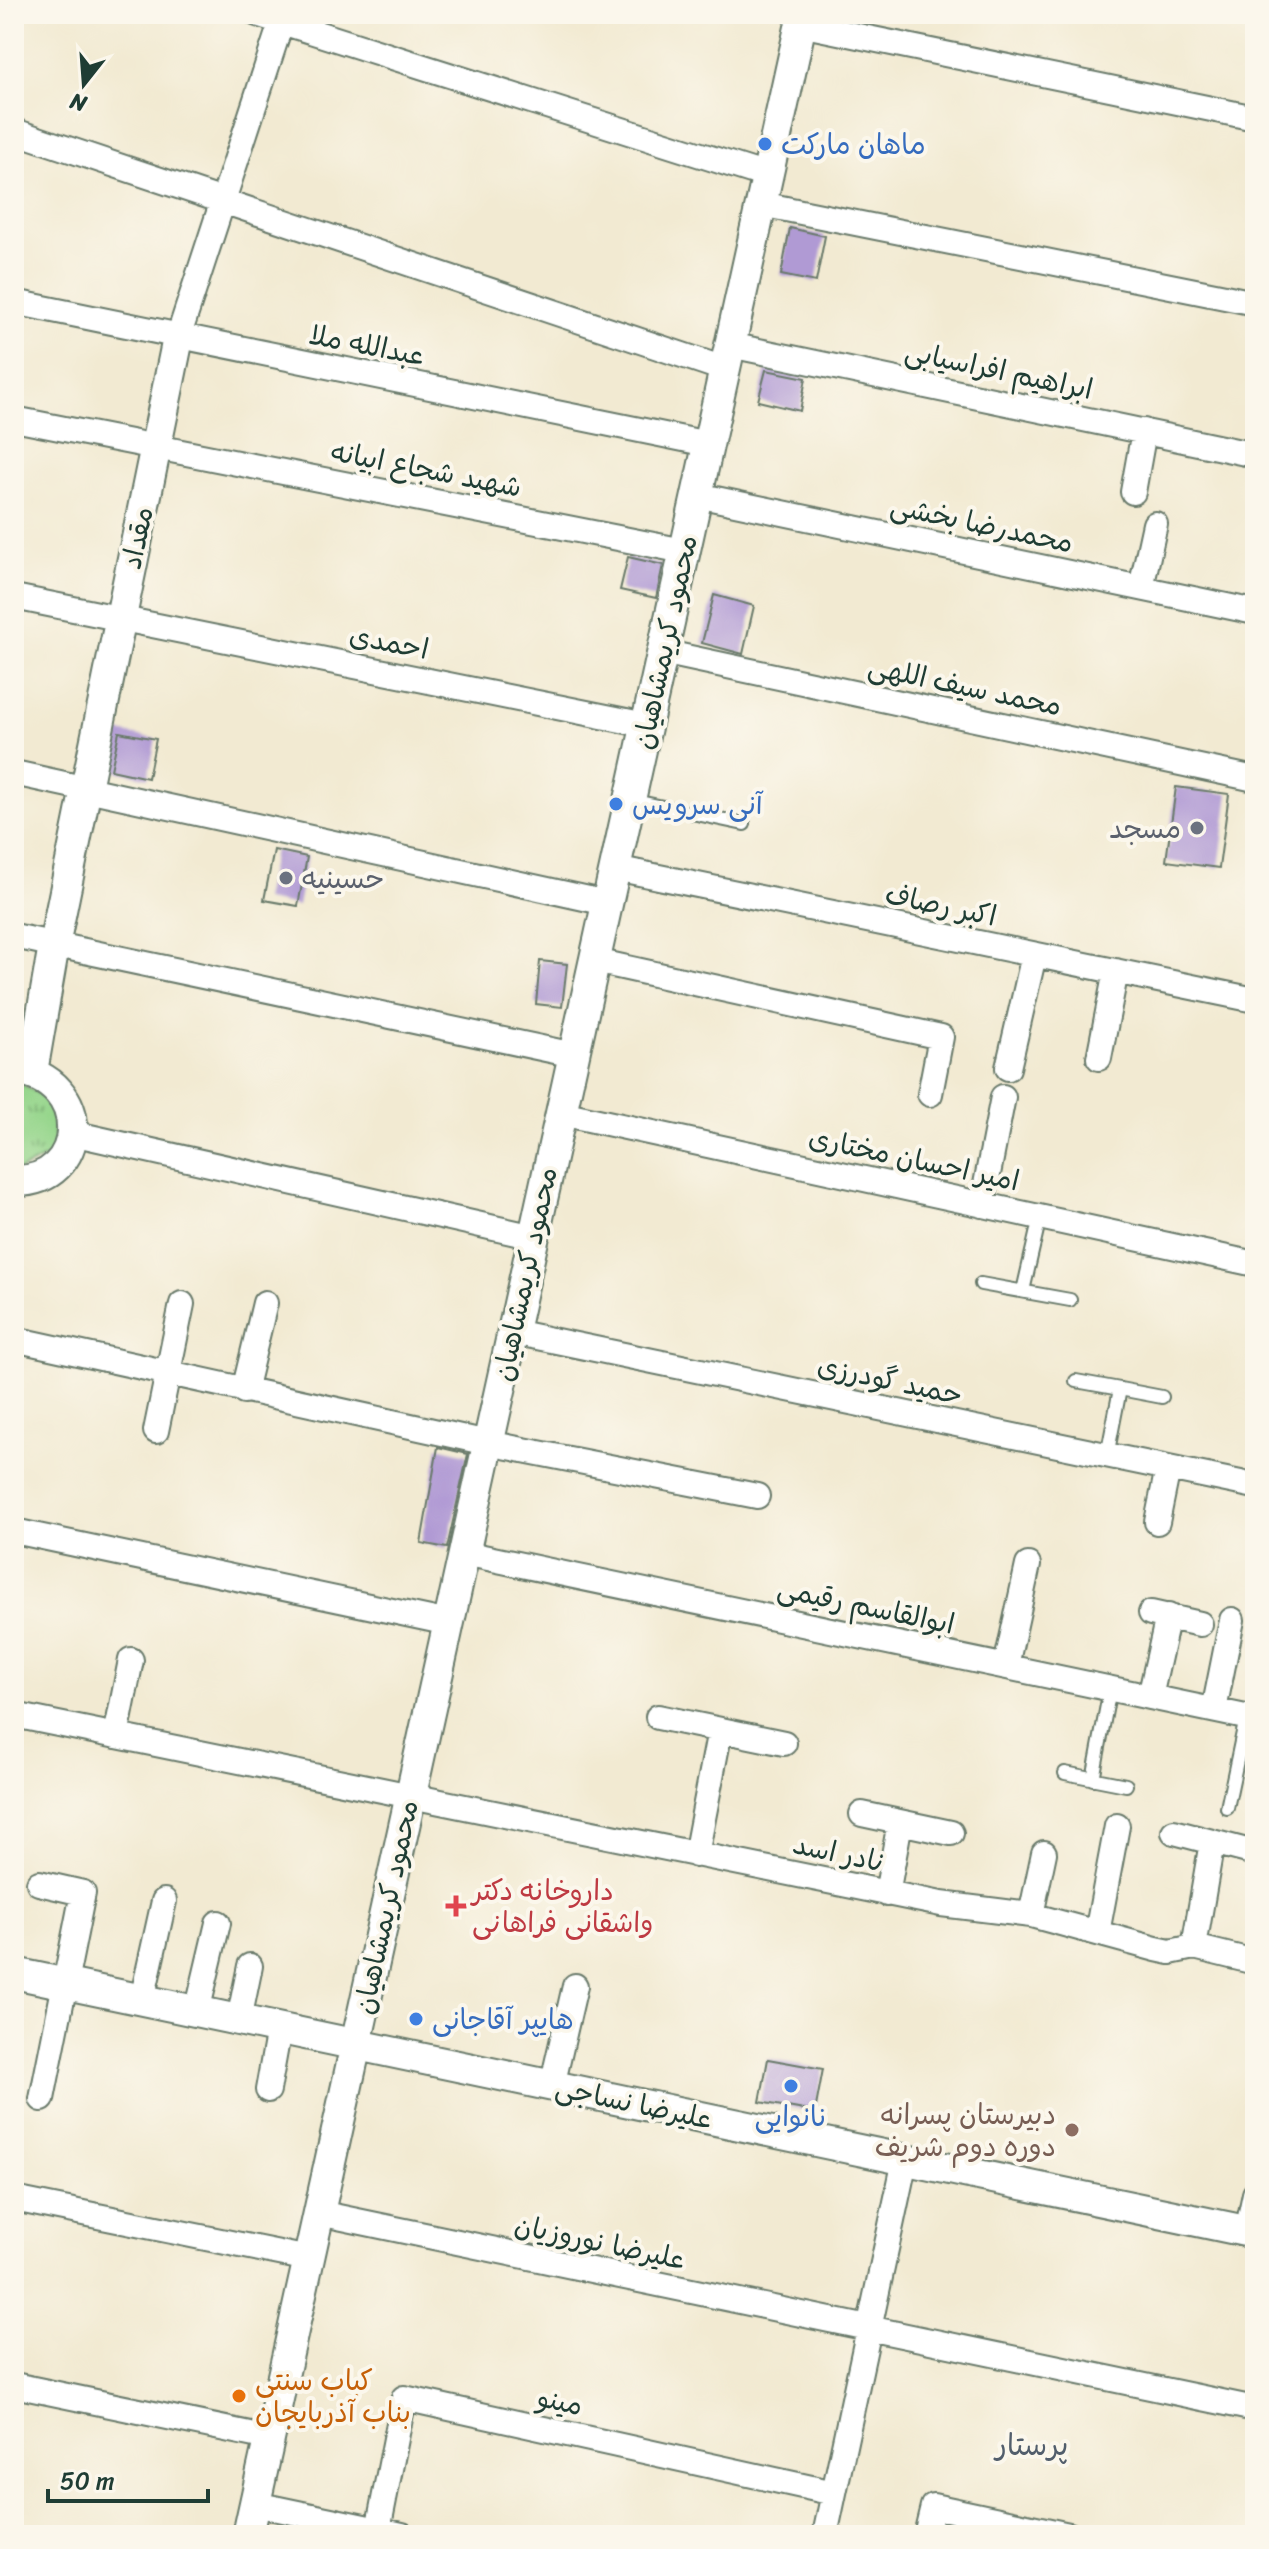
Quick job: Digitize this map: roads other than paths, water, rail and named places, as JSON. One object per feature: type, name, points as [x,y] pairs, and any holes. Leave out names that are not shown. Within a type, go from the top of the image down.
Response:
[{"type":"street","points":[[257,14],[283,18],[764,190],[1255,303]]},
{"type":"street","name":"مقداد","points":[[23,1071],[54,945],[178,338],[283,18]]},
{"type":"street","points":[[802,19],[1255,118]]},
{"type":"street","name":"محمود کریمشاهیان","points":[[248,2535],[802,19]]},
{"type":"street","name":"ابراهیم افراسیابی","points":[[14,131],[223,201],[727,357],[1144,431],[1255,455]]},
{"type":"street","name":"عبدالله ملا","points":[[14,302],[708,444]]},
{"type":"street","name":"شهید شجاع ابیانه","points":[[14,419],[684,551]]},
{"type":"street","points":[[1133,492],[1144,431]]},
{"type":"street","name":"محمدرضا بخشی","points":[[697,495],[1255,612]]},
{"type":"street","points":[[1141,588],[1155,524]]},
{"type":"street","name":"احمدی","points":[[14,597],[646,725]]},
{"type":"street","name":"محمد سیف اللهی","points":[[662,652],[1255,779]]},
{"type":"street","points":[[14,773],[607,903]]},
{"type":"street","name":"اکبر رصاف","points":[[615,868],[1255,1000]]},
{"type":"street","points":[[14,936],[574,1055]]},
{"type":"street","points":[[1008,1068],[1034,955]]},
{"type":"street","points":[[595,961],[941,1037],[930,1094]]},
{"type":"street","points":[[1099,1058],[1116,971]]},
{"type":"street","points":[[14,1181],[42,1176],[57,1165],[67,1150],[72,1133],[72,1117],[58,1088],[23,1071]]},
{"type":"street","points":[[982,1205],[1003,1097]]},
{"type":"street","name":"امیر احسان مختاری","points":[[561,1113],[1255,1264]]},
{"type":"street","points":[[72,1133],[534,1237]]},
{"type":"street","points":[[244,1391],[265,1303]]},
{"type":"street","points":[[156,1431],[182,1304]]},
{"type":"street","name":"حمید گودرزی","points":[[513,1332],[1255,1486]]},
{"type":"street","points":[[14,1339],[488,1443],[757,1496]]},
{"type":"street","points":[[1157,1522],[1168,1468]]},
{"type":"street","points":[[14,1531],[449,1623]]},
{"type":"street","name":"ابوالقاسم رقیمی","points":[[464,1553],[1251,1718]]},
{"type":"street","points":[[1006,1666],[1028,1565]]},
{"type":"street","points":[[1150,1697],[1159,1614],[1200,1624]]},
{"type":"street","points":[[1214,1710],[1232,1620]]},
{"type":"street","points":[[116,1736],[131,1660]]},
{"type":"street","name":"نادر اسد","points":[[14,1715],[887,1894],[1031,1915],[1170,1952],[1194,1947],[1255,1962]]},
{"type":"street","points":[[658,1717],[784,1743]]},
{"type":"street","points":[[696,1855],[720,1730]]},
{"type":"street","points":[[862,1814],[951,1833]]},
{"type":"street","points":[[887,1894],[900,1822]]},
{"type":"street","points":[[1097,1933],[1117,1826]]},
{"type":"street","points":[[1174,1832],[1251,1852]]},
{"type":"street","points":[[1194,1947],[1212,1842]]},
{"type":"street","points":[[1031,1915],[1044,1853]]},
{"type":"street","points":[[39,1883],[83,1893],[42,2099]]},
{"type":"street","points":[[142,2000],[164,1901]]},
{"type":"street","points":[[197,2012],[218,1923]]},
{"type":"street","points":[[239,2020],[250,1966]]},
{"type":"street","name":"علیرضا نساجی","points":[[14,1973],[1251,2233]]},
{"type":"street","points":[[552,2086],[575,1986]]},
{"type":"street","points":[[268,2090],[279,2029]]},
{"type":"street","points":[[825,2535],[905,2160]]},
{"type":"street","points":[[1251,2233],[1255,2194]]},
{"type":"street","points":[[14,2199],[309,2259]]},
{"type":"street","name":"علیرضا نوروزیان","points":[[319,2213],[1255,2409]]},
{"type":"street","points":[[14,2385],[269,2438]]},
{"type":"street","name":"مینو","points":[[390,2533],[404,2398],[834,2493]]},
{"type":"street","points":[[255,2504],[390,2533]]},
{"type":"street","points":[[926,2535],[933,2506],[1069,2535]]},
{"type":"lane","points":[[630,800],[744,824]]},
{"type":"lane","points":[[1023,1291],[1040,1217]]},
{"type":"lane","points":[[981,1284],[1070,1300]]},
{"type":"lane","points":[[1076,1381],[1162,1397]]},
{"type":"lane","points":[[1107,1456],[1120,1389]]},
{"type":"lane","points":[[1093,1779],[1110,1689]]},
{"type":"lane","points":[[1227,1808],[1251,1718]]},
{"type":"lane","points":[[1065,1773],[1126,1785]]},
{"type":"place","name":"ماهان مارکت","points":[[765,144]]},
{"type":"place","name":"آنی سرویس","points":[[616,804]]},
{"type":"place","name":"مسجد","points":[[1197,828]]},
{"type":"place","name":"حسینیه","points":[[286,878]]},
{"type":"place","name":"داروخانه دکتر واشقانی فراهانی","points":[[456,1906]]},
{"type":"place","name":"هایپر آقاجانی","points":[[416,2019]]},
{"type":"place","name":"نانوایی","points":[[791,2086]]},
{"type":"place","name":"دبیرستان پسرانه دوره دوم شریف","points":[[1072,2130]]},
{"type":"place","name":"کباب سنتی بناب آذربایجان","points":[[239,2396]]},
{"type":"district","name":"پرستار","points":[[1032,2445]]}]
